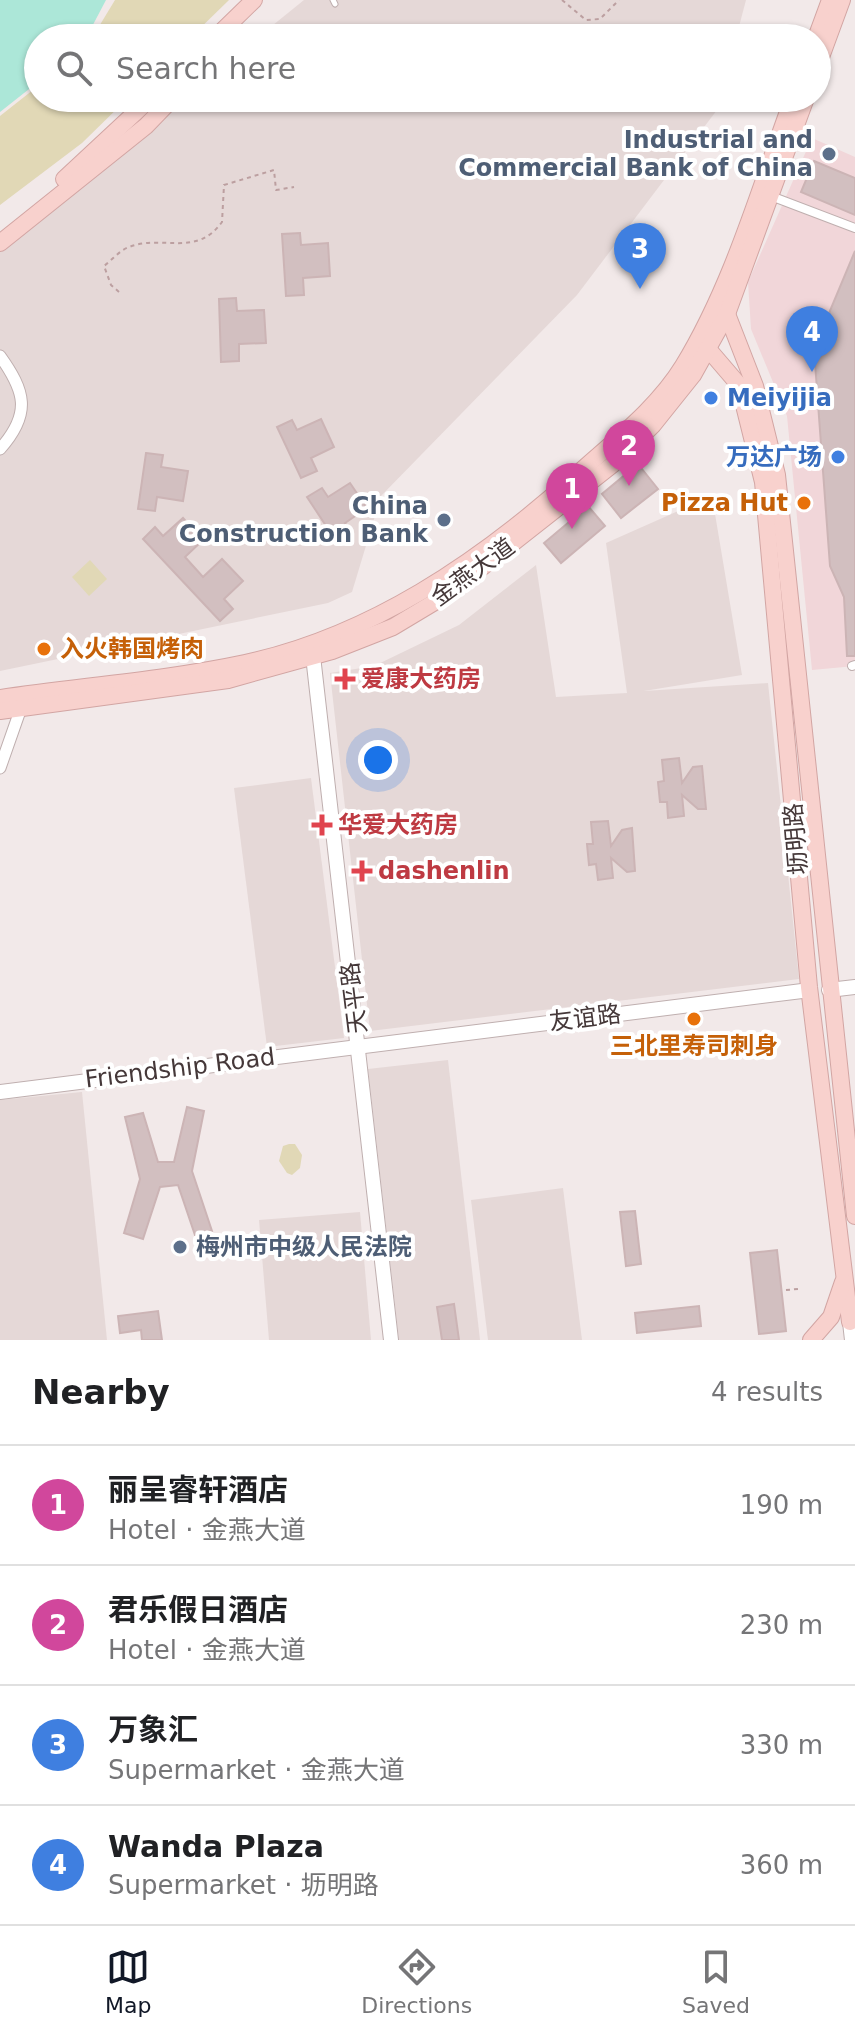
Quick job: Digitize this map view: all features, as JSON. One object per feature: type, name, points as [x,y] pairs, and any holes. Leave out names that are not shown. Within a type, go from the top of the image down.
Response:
[{"type":"main road","points":[[229,24],[254,0]]},
{"type":"main road","points":[[244,24],[267,0]]},
{"type":"main road","points":[[821,24],[830,0]]},
{"type":"main road","points":[[831,30],[842,0]]},
{"type":"main road","points":[[0,235],[136,112]]},
{"type":"main road","points":[[0,243],[160,112]]},
{"type":"main road","name":"金燕大道","points":[[0,698],[246,662],[328,637],[414,596],[527,519],[643,415],[681,368],[716,301],[788,112]]},
{"type":"main road","name":"金燕大道","points":[[0,711],[228,680],[313,656],[393,627],[460,585],[612,465],[653,425],[709,350],[727,314],[801,112]]},
{"type":"main road","name":"坜明路","points":[[727,314],[755,386],[777,475],[855,1216]]},
{"type":"main road","name":"坜明路","points":[[709,350],[739,385],[763,482],[810,990],[850,1322]]},
{"type":"main road","points":[[811,1340],[831,1317],[845,1277]]},
{"type":"street","points":[[776,198],[855,228]]},
{"type":"street","points":[[0,356],[20,383],[23,401],[16,424],[0,449]]},
{"type":"street","name":"天平路","points":[[313,656],[360,1045],[391,1340]]},
{"type":"street","points":[[0,768],[21,708]]},
{"type":"street","points":[[830,995],[855,987]]},
{"type":"street","name":"友谊路","points":[[360,1045],[810,990]]},
{"type":"street","points":[[830,995],[855,996]]},
{"type":"street","name":"Friendship Road","points":[[0,1092],[360,1045]]},
{"type":"street","name":"坜明路","points":[[850,1322],[852,1340]]},
{"type":"path","points":[[562,0],[586,20],[600,19],[619,0]]},
{"type":"path","points":[[119,292],[111,285],[104,266],[125,248],[184,245],[207,237],[222,222],[224,185],[274,170],[276,190],[294,187]]},
{"type":"path","points":[[786,1290],[798,1289]]},
{"type":"shaded area","points":[[0,0],[106,0],[93,24],[24,24],[24,93],[0,112]]},
{"type":"shaded area","points":[[115,0],[229,0],[204,24],[100,24]]},
{"type":"shaded area","points":[[304,0],[746,0],[740,24],[274,24]]},
{"type":"shaded area","points":[[24,97],[24,112],[114,112],[82,143],[0,205],[0,116]]},
{"type":"shaded area","points":[[166,112],[715,112],[577,295],[381,496],[352,592],[328,603],[0,671],[0,246]]},
{"type":"shaded area","points":[[812,138],[855,157],[855,666],[812,670],[787,416],[751,329],[748,282]]},
{"type":"shaded area","points":[[712,496],[742,675],[644,691],[768,683],[799,979],[370,1031],[330,673],[374,666],[459,625],[536,565],[556,697],[627,693],[606,543]]},
{"type":"shaded area","points":[[90,560],[107,579],[89,596],[72,577]]},
{"type":"shaded area","points":[[311,778],[344,1038],[267,1047],[234,788]]},
{"type":"shaded area","points":[[448,1060],[480,1340],[399,1340],[368,1069]]},
{"type":"shaded area","points":[[82,1092],[107,1340],[0,1340],[0,1100]]},
{"type":"shaded area","points":[[295,1144],[302,1155],[300,1168],[292,1175],[279,1161],[283,1146]]},
{"type":"shaded area","points":[[563,1188],[582,1340],[488,1340],[471,1200]]},
{"type":"shaded area","points":[[360,1212],[371,1340],[269,1340],[259,1220]]},
{"type":"building","points":[[814,161],[855,178],[855,215],[801,192]]},
{"type":"building","points":[[300,233],[301,245],[328,243],[330,276],[303,278],[304,295],[286,296],[282,234]]},
{"type":"building","name":"万达广场","points":[[855,251],[855,656],[847,656],[844,597],[830,566],[814,349]]},
{"type":"building","points":[[236,298],[237,311],[264,310],[266,343],[239,344],[239,361],[221,362],[219,299]]},
{"type":"building","points":[[321,419],[334,447],[311,458],[317,471],[301,478],[277,427],[292,420],[297,430]]},
{"type":"building","points":[[146,453],[163,455],[161,467],[188,471],[183,501],[157,497],[155,511],[138,509]]},
{"type":"building","points":[[638,464],[658,489],[621,518],[602,494]]},
{"type":"building","points":[[350,483],[367,508],[345,523],[352,535],[338,544],[307,497],[322,488],[328,497]]},
{"type":"building","points":[[588,506],[605,526],[561,563],[544,543]]},
{"type":"building","points":[[183,518],[203,540],[185,557],[203,577],[222,559],[243,581],[224,599],[233,609],[220,621],[143,539],[155,527],[163,536]]},
{"type":"building","points":[[679,758],[682,783],[693,767],[702,766],[706,809],[698,809],[682,795],[684,816],[668,818],[667,802],[660,802],[658,782],[664,781],[662,760]]},
{"type":"building","points":[[608,821],[611,846],[622,830],[632,828],[635,871],[627,872],[611,858],[613,878],[598,880],[596,864],[589,865],[587,844],[593,844],[591,822]]},
{"type":"building","points":[[187,1107],[204,1111],[192,1171],[212,1231],[195,1235],[178,1185],[160,1187],[143,1239],[124,1233],[140,1179],[125,1117],[143,1113],[158,1162],[174,1162]]},
{"type":"building","points":[[635,1211],[641,1264],[626,1266],[620,1212]]},
{"type":"building","points":[[777,1250],[786,1331],[759,1334],[750,1253]]},
{"type":"building","points":[[454,1304],[459,1340],[442,1340],[437,1307]]},
{"type":"building","points":[[699,1306],[701,1326],[637,1333],[635,1313]]},
{"type":"building","points":[[158,1311],[162,1340],[142,1340],[141,1330],[120,1333],[118,1316]]},
{"type":"place","name":"Industrial and Commercial Bank of China","points":[[829,154]]},
{"type":"place","name":"万象汇","points":[[640,289]]},
{"type":"place","name":"Wanda Plaza","points":[[812,372]]},
{"type":"place","name":"Meiyijia","points":[[711,398]]},
{"type":"place","name":"万达广场","points":[[838,457]]},
{"type":"place","name":"君乐假日酒店","points":[[629,486]]},
{"type":"place","name":"Pizza Hut","points":[[804,503]]},
{"type":"place","name":"China Construction Bank","points":[[444,520]]},
{"type":"place","name":"丽呈睿轩酒店","points":[[572,529]]},
{"type":"place","name":"入火韩国烤肉","points":[[44,649]]},
{"type":"place","name":"爱康大药房","points":[[345,679]]},
{"type":"place","name":"华爱大药房","points":[[322,825]]},
{"type":"place","name":"dashenlin","points":[[362,871]]},
{"type":"place","name":"三北里寿司刺身","points":[[694,1019]]},
{"type":"place","name":"梅州市中级人民法院","points":[[180,1247]]}]
